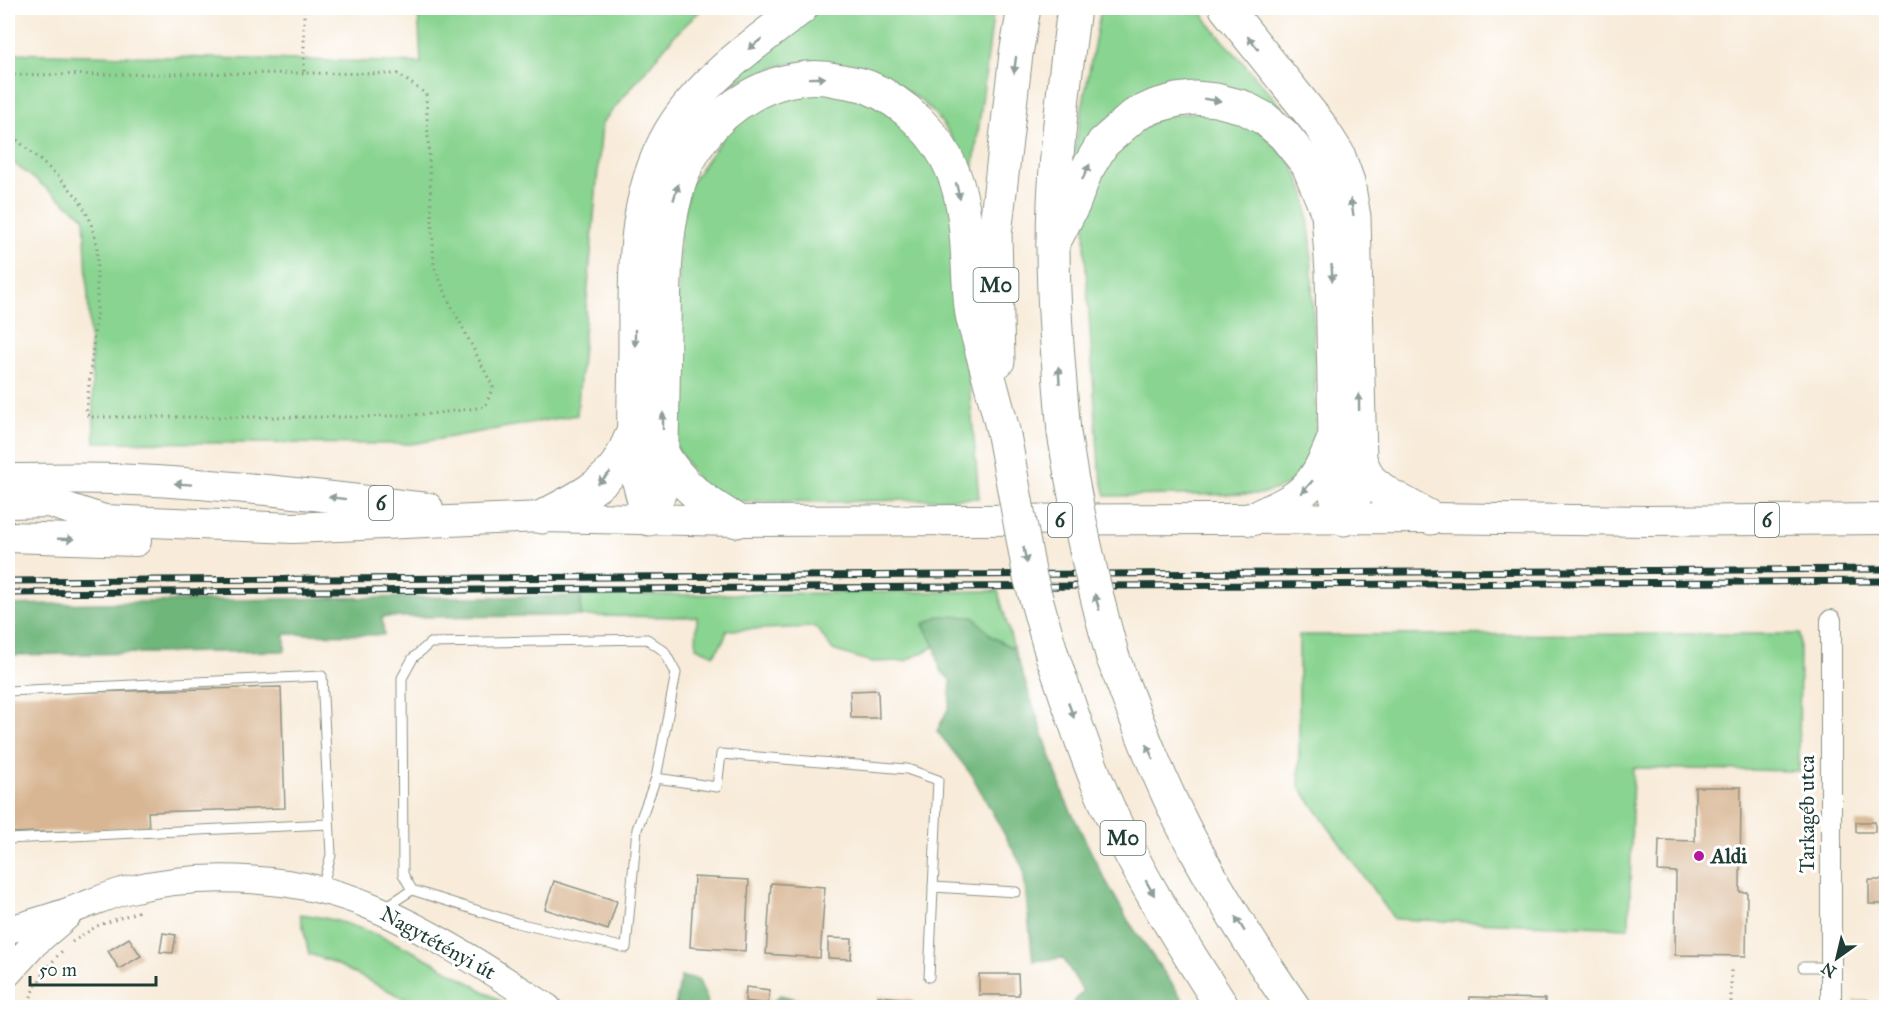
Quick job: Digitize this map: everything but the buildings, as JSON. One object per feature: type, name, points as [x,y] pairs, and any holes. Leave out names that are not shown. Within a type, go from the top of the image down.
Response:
[{"type":"highway","points":[[649,519],[637,473],[634,429],[635,280],[639,226],[646,189],[656,162],[677,122],[704,88],[726,66],[801,8]]},
{"type":"highway","name":"M0","points":[[1024,8],[1016,54],[995,234],[998,380],[1004,435],[1030,577],[1052,655],[1098,785],[1123,837],[1171,924],[1223,1008]]},
{"type":"highway","points":[[1074,8],[1060,122],[1053,244],[1055,314],[1064,433],[1076,509],[1092,585],[1113,658],[1183,827],[1224,900],[1294,1008]]},
{"type":"highway","points":[[1226,8],[1319,124],[1338,154],[1348,182],[1354,217],[1360,460],[1355,496],[1344,519]]},
{"type":"highway","points":[[649,519],[660,491],[665,249],[671,207],[683,171],[696,146],[717,119],[737,102],[764,87],[799,79],[829,78],[867,86],[912,115],[932,136],[953,172],[961,205],[967,236],[971,309],[1004,435]]},
{"type":"highway","points":[[1053,244],[1073,205],[1086,171],[1103,143],[1135,115],[1155,106],[1195,98],[1242,107],[1264,119],[1284,135],[1308,165],[1328,214],[1332,272],[1336,496],[1344,519]]},
{"type":"highway","points":[[531,518],[582,495],[604,479],[618,463],[634,429]]},
{"type":"highway","points":[[1252,519],[1284,505],[1309,487],[1323,466],[1335,436]]},
{"type":"highway","points":[[662,453],[683,483],[704,502],[737,520]]},
{"type":"highway","points":[[1360,460],[1369,479],[1386,493],[1431,518]]},
{"type":"main road","name":"6","points":[[8,480],[113,480],[288,492],[531,518]]},
{"type":"main road","name":"6","points":[[8,503],[49,502],[104,520],[293,528],[531,518],[737,520],[1431,518],[1647,521],[1887,519]]},
{"type":"main road","points":[[8,537],[216,543],[293,528]]},
{"type":"main road","name":"Nagytétényi út","points":[[8,930],[129,890],[173,881],[212,879],[255,881],[322,890],[381,910],[441,941],[548,1008]]},
{"type":"main road","name":"Nagytétényi út","points":[[8,974],[34,944],[76,909]]},
{"type":"street","name":"Tarkagéb utca","points":[[1831,620],[1831,1008]]},
{"type":"lane","points":[[647,639],[664,651],[675,673],[656,778],[637,829],[626,948],[517,923],[412,890],[403,874],[402,678],[413,658],[430,643],[647,639]]},
{"type":"lane","points":[[8,691],[322,676],[331,855],[322,890]]},
{"type":"lane","points":[[656,778],[717,787],[721,754],[907,769],[938,780],[929,977]]},
{"type":"lane","points":[[8,839],[329,825]]},
{"type":"lane","points":[[933,887],[1016,892]]},
{"type":"lane","points":[[381,910],[412,890]]},
{"type":"lane","points":[[1803,967],[1820,967],[1832,972]]},
{"type":"path","points":[[304,8],[304,73]]},
{"type":"path","points":[[8,75],[398,74],[426,94],[434,266],[448,299],[493,387],[485,407],[429,414],[364,417],[89,417],[86,413],[97,309],[97,245],[90,220],[79,199],[59,177],[8,132]]},
{"type":"path","points":[[26,1008],[34,988],[49,964],[70,944],[98,926],[148,909]]},
{"type":"path","points":[[1731,967],[1731,1008]]},
{"type":"green space","points":[[418,8],[703,8],[674,36],[602,123],[577,415],[411,444],[95,442],[84,217],[8,159],[8,53],[421,63]]},
{"type":"green space","points":[[821,8],[994,8],[972,179],[956,144],[933,112],[903,88],[864,71],[843,65],[802,62],[769,70],[724,88]]},
{"type":"green space","points":[[1101,8],[1199,8],[1209,24],[1303,131],[1265,106],[1215,87],[1072,162]]},
{"type":"green space","points":[[822,90],[870,102],[913,127],[948,182],[955,222],[979,498],[830,502],[737,501],[705,491],[674,444],[680,228],[690,184],[737,117],[779,92]]},
{"type":"green space","points":[[1199,112],[1233,117],[1263,133],[1292,163],[1305,194],[1311,243],[1316,423],[1312,458],[1287,485],[1261,494],[1106,496],[1099,467],[1085,254],[1085,217],[1096,173],[1128,136],[1163,116]]},
{"type":"green space","points":[[998,591],[1014,649],[992,637],[973,617],[923,625],[936,646],[905,661],[871,662],[833,650],[816,627],[727,630],[724,640],[714,655],[696,647],[697,617],[581,616],[581,596]]},
{"type":"green space","points":[[581,596],[581,616],[382,617],[384,635],[285,634],[285,651],[8,655],[8,605],[333,598]]},
{"type":"green space","points":[[939,616],[974,617],[992,637],[1014,649],[1065,799],[1129,922],[1188,1007],[1070,1007],[1083,991],[1063,958],[1033,961],[1023,868],[971,774],[937,731],[949,707],[951,681],[940,670],[935,646],[923,624]]},
{"type":"green space","points":[[1800,634],[1799,771],[1633,768],[1629,928],[1394,919],[1299,786],[1299,635]]},
{"type":"green space","points":[[300,914],[327,918],[382,937],[435,963],[510,1007],[421,1007],[330,961],[309,954]]},
{"type":"green space","points":[[681,977],[698,979],[708,1007],[675,1007]]},
{"type":"green space","points":[[780,995],[825,1007],[767,1007]]},
{"type":"railway","points":[[8,581],[1886,569]]},
{"type":"railway","points":[[8,593],[1886,581]]},
{"type":"place","name":"Aldi","points":[[1699,856]]}]
